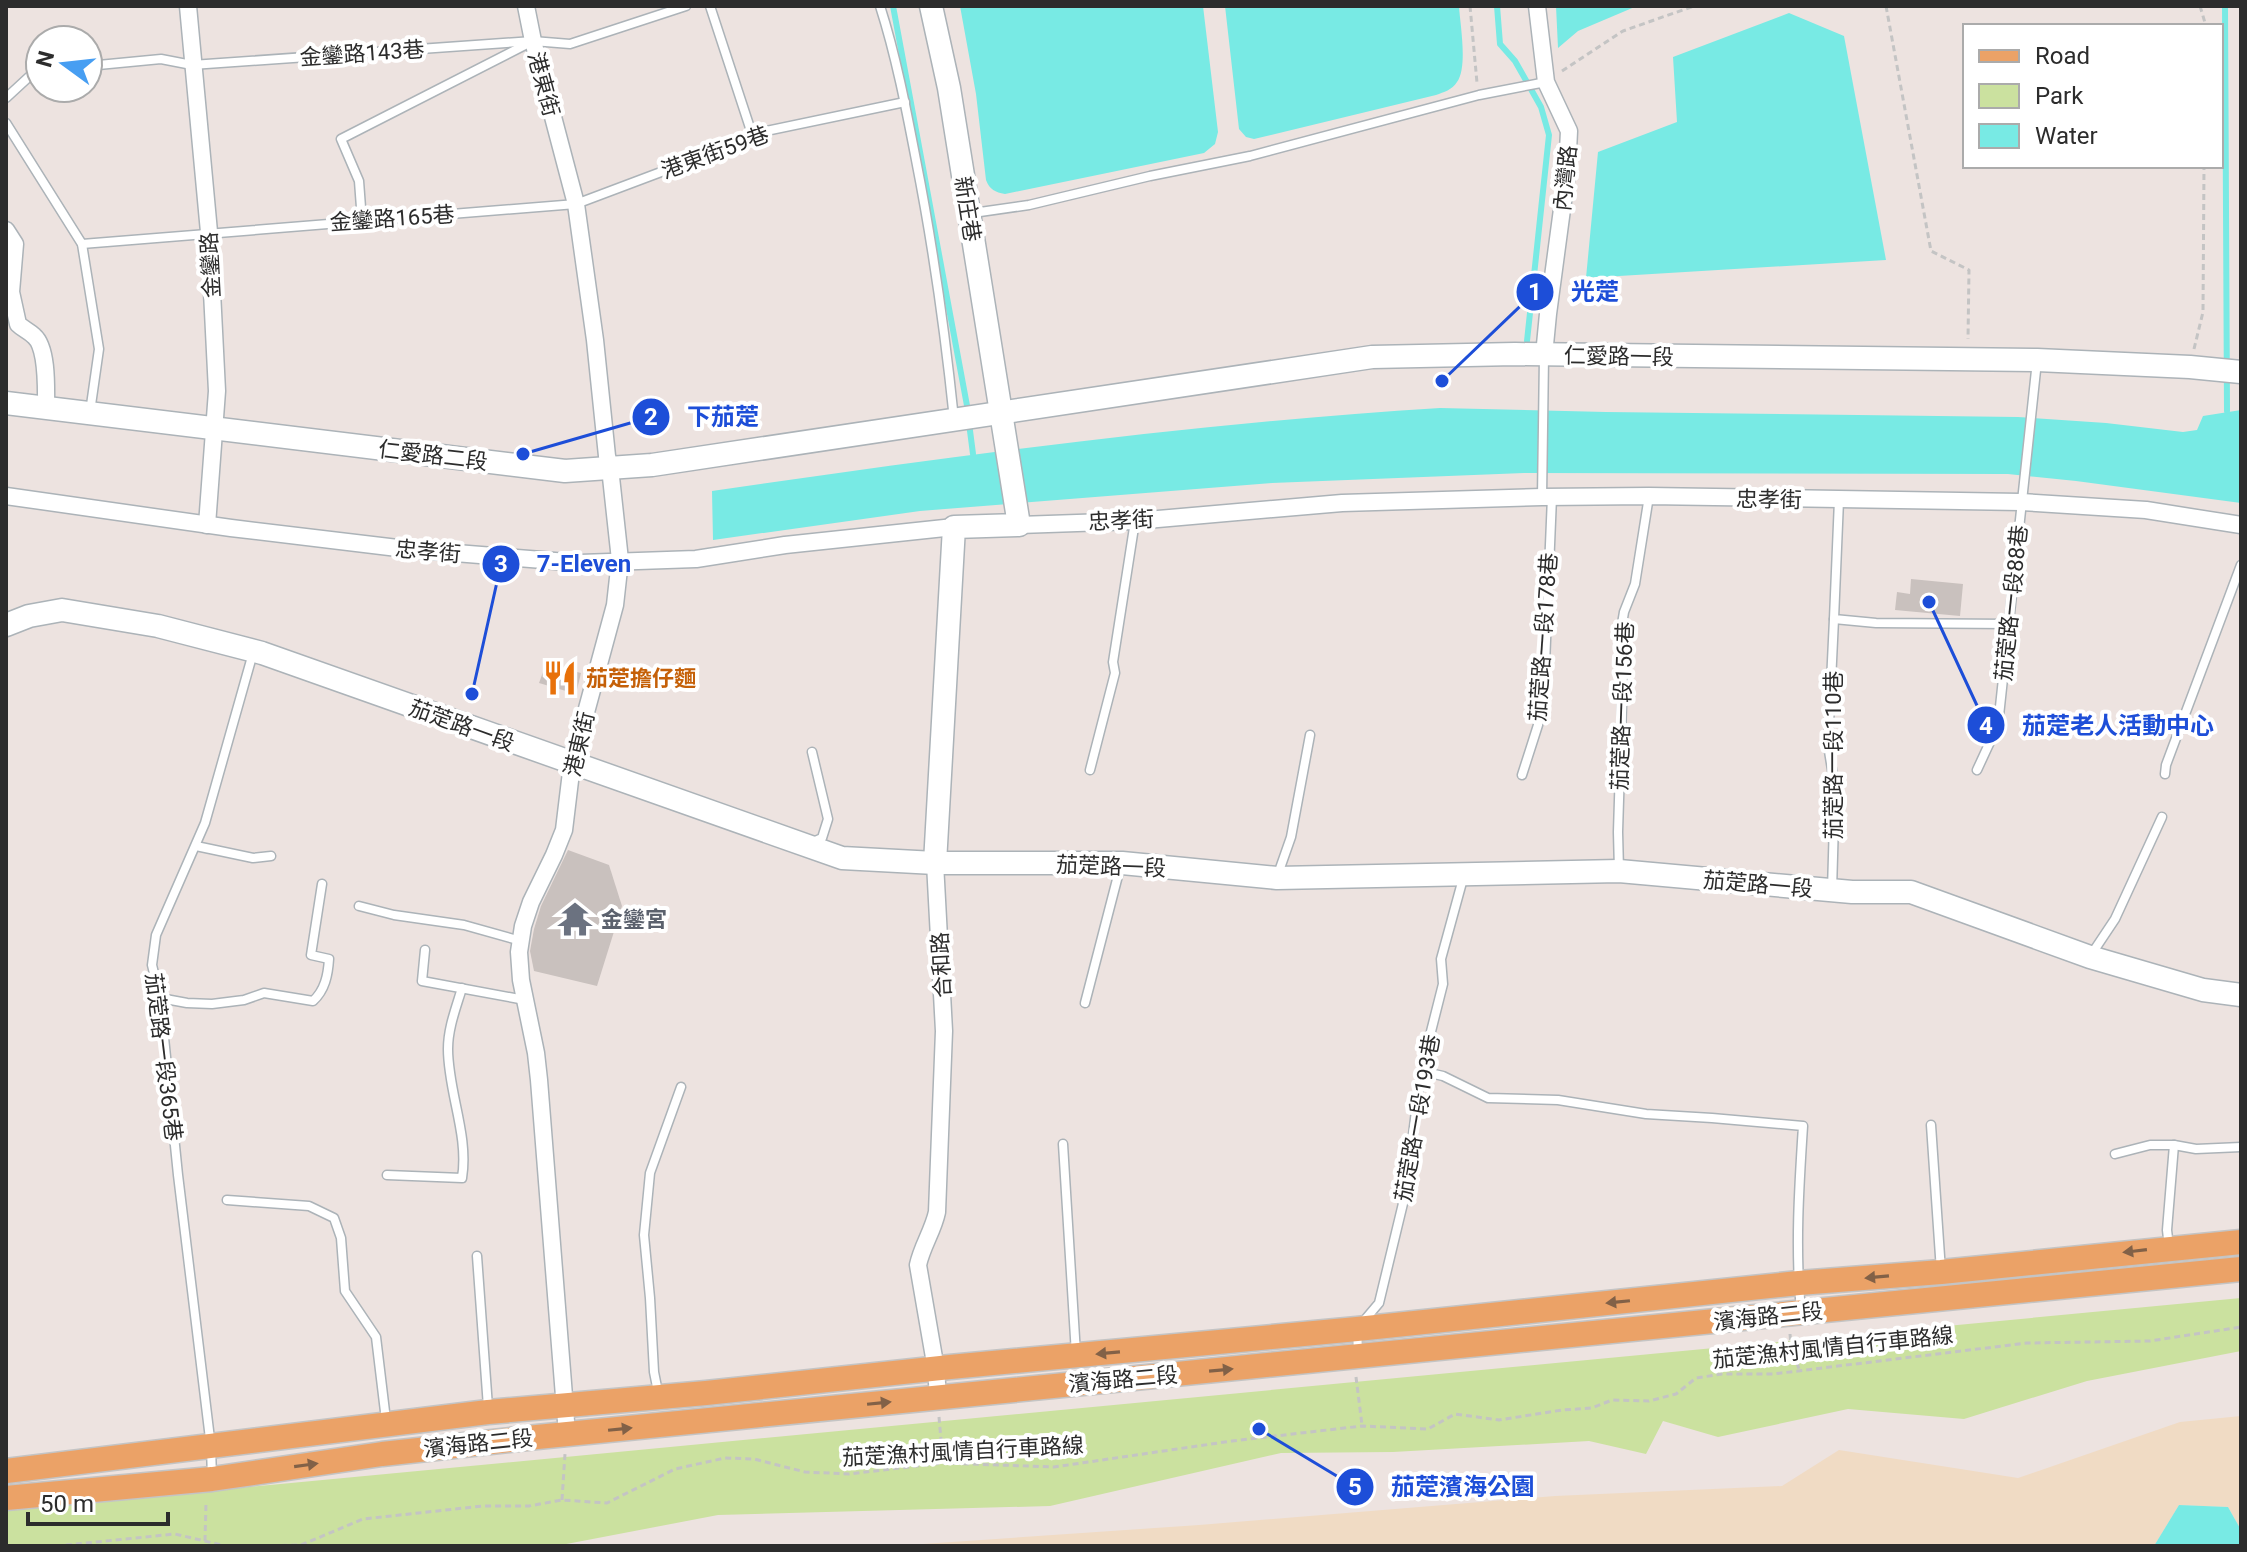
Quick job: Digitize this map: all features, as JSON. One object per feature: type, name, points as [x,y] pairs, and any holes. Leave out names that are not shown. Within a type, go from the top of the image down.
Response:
[{"type":"main road","name":"濱海路二段","points":[[6,1471],[488,1412],[2241,1242]]},
{"type":"main road","points":[[2099,1256],[2100,1283]]},
{"type":"main road","name":"濱海路二段","points":[[6,1498],[212,1479],[382,1454],[567,1434],[2241,1269]]},
{"type":"street","name":"金鑾路","points":[[188,6],[209,232],[217,391],[207,525]]},
{"type":"street","name":"港東街","points":[[526,6],[576,204],[620,560],[615,605],[572,764],[564,830],[531,902],[519,952],[539,1080],[567,1434]]},
{"type":"street","name":"新庄巷","points":[[931,6],[949,88],[968,214],[975,417],[1008,451],[1018,516]]},
{"type":"street","name":"內灣路","points":[[1537,6],[1546,82],[1569,131],[1567,172],[1544,355]]},
{"type":"street","points":[[6,230],[15,244],[11,292],[18,324],[36,336],[40,346],[47,379],[46,408]]},
{"type":"street","name":"仁愛路一段","points":[[975,417],[1372,357],[1544,355],[2037,360],[2198,367],[2241,372]]},
{"type":"street","name":"仁愛路二段","points":[[6,403],[565,471],[652,465],[975,417]]},
{"type":"street","name":"忠孝街","points":[[6,496],[406,549],[580,563],[696,559],[785,545],[954,527],[1018,516],[1135,521],[1342,503],[1545,491],[1649,496],[2021,502],[2146,510],[2241,525]]},
{"type":"street","name":"合和路","points":[[938,1397],[918,1265],[937,1212],[944,1031],[935,863],[954,527]]},
{"type":"street","name":"茄萣路一段","points":[[6,625],[29,616],[62,610],[158,626],[254,651],[842,858],[935,863],[1122,863],[1277,878],[1619,871],[1832,890],[1911,892],[2090,957],[2203,990],[2241,995]]},
{"type":"lane","name":"金鑾路143巷","points":[[104,64],[161,59],[192,65],[533,41],[570,44],[686,6]]},
{"type":"lane","points":[[710,6],[752,134]]},
{"type":"lane","points":[[880,6],[905,102],[944,327],[975,417]]},
{"type":"lane","points":[[362,221],[359,181],[341,139],[533,41]]},
{"type":"lane","points":[[6,98],[24,81]]},
{"type":"lane","points":[[968,214],[1029,205],[1250,156],[1479,95],[1546,82]]},
{"type":"lane","name":"港東街59巷","points":[[576,204],[752,134],[905,102]]},
{"type":"lane","points":[[6,123],[82,244],[99,349],[90,413]]},
{"type":"lane","name":"金鑾路165巷","points":[[82,244],[576,204]]},
{"type":"lane","name":"茄萣路一段178巷","points":[[1522,775],[1538,725],[1544,688],[1544,355]]},
{"type":"lane","name":"茄萣路一段88巷","points":[[1977,770],[1996,729],[2037,360]]},
{"type":"lane","name":"茄萣路一段156巷","points":[[1619,871],[1622,624],[1635,584],[1649,496]]},
{"type":"lane","name":"茄萣路一段110巷","points":[[1832,890],[1835,788],[1828,745],[1839,500]]},
{"type":"lane","points":[[1090,770],[1115,673],[1113,662],[1135,521]]},
{"type":"lane","points":[[2165,774],[2187,704],[2241,565]]},
{"type":"lane","points":[[1834,619],[1876,623],[2010,624]]},
{"type":"lane","name":"茄萣路一段365巷","points":[[212,1479],[211,1447],[160,998],[152,965],[156,935],[205,823],[254,651]]},
{"type":"lane","points":[[1277,878],[1291,837],[1310,735]]},
{"type":"lane","points":[[806,845],[822,838],[828,819],[812,752]]},
{"type":"lane","points":[[2090,957],[2115,919],[2162,817]]},
{"type":"lane","points":[[196,846],[253,858],[271,856]]},
{"type":"lane","points":[[1085,1003],[1122,863]]},
{"type":"lane","name":"茄萣路一段193巷","points":[[1357,1329],[1379,1303],[1406,1191],[1421,1071],[1443,984],[1441,959],[1465,874]]},
{"type":"lane","points":[[160,998],[212,1004],[244,1000],[264,993],[313,1001],[328,975],[329,959],[311,955],[322,884]]},
{"type":"lane","points":[[359,906],[394,915],[464,925],[521,941]]},
{"type":"lane","points":[[425,950],[422,981],[527,1000]]},
{"type":"lane","points":[[387,1175],[462,1178],[462,1141],[448,1050],[451,1023],[462,988]]},
{"type":"lane","points":[[1421,1071],[1443,1076],[1488,1098],[1558,1100],[1646,1114],[1803,1126],[1799,1283],[1795,1313]]},
{"type":"lane","points":[[659,1397],[654,1372],[644,1235],[650,1173],[681,1087]]},
{"type":"lane","points":[[1931,1125],[1941,1272]]},
{"type":"lane","points":[[1063,1144],[1076,1356]]},
{"type":"lane","points":[[2115,1154],[2150,1145],[2196,1149],[2241,1147]]},
{"type":"lane","points":[[2169,1247],[2167,1230],[2174,1145]]},
{"type":"lane","points":[[227,1200],[309,1206],[334,1218],[341,1238],[345,1291],[376,1337],[387,1425]]},
{"type":"lane","points":[[477,1256],[488,1412]]},
{"type":"lane","points":[[1356,1357],[1357,1329]]},
{"type":"path","points":[[1470,6],[1479,95]]},
{"type":"path","points":[[1546,82],[1623,31],[1694,6]]},
{"type":"path","points":[[1886,6],[1931,251],[1969,270],[1967,359]]},
{"type":"path","points":[[2198,367],[2203,312],[2204,168]]},
{"type":"path","points":[[1795,1313],[1791,1346],[1800,1370]]},
{"type":"path","name":"茄萣漁村風情自行車路線","points":[[261,1546],[301,1545],[363,1519],[483,1506],[529,1506],[562,1500],[607,1503],[675,1469],[725,1458],[754,1459],[805,1472],[849,1474],[943,1463],[1054,1467],[1362,1426],[1428,1429],[1455,1414],[1499,1420],[1592,1408],[1612,1400],[1649,1401],[1676,1394],[1696,1378],[1722,1374],[1773,1374],[2027,1343],[2150,1341],[2241,1327]]},
{"type":"path","points":[[1356,1357],[1362,1426]]},
{"type":"path","points":[[938,1397],[943,1463]]},
{"type":"path","points":[[562,1500],[567,1434]]},
{"type":"path","points":[[205,1541],[204,1507],[212,1479]]},
{"type":"path","points":[[56,1546],[175,1534],[226,1546]]},
{"type":"green space","points":[[2241,1298],[2241,1351],[2087,1381],[1964,1419],[1848,1409],[1718,1437],[1663,1421],[1646,1454],[1589,1441],[1393,1452],[1281,1453],[1050,1506],[718,1515],[556,1546],[6,1546],[6,1510]]},
{"type":"sand","points":[[2241,1416],[2241,1530],[2228,1507],[2179,1505],[2154,1546],[893,1546],[1555,1496],[1782,1486],[1839,1450],[2018,1478],[2180,1422]]},
{"type":"water","points":[[960,6],[1203,6],[1218,132],[1215,144],[1204,153],[1005,194],[996,191],[986,180],[976,94]]},
{"type":"water","points":[[1225,6],[1459,6],[1463,56],[1460,75],[1453,87],[1436,95],[1254,139],[1246,137],[1239,129]]},
{"type":"water","points":[[1556,6],[1637,6],[1578,31],[1558,48]]},
{"type":"water","points":[[1789,13],[1844,36],[1886,260],[1586,278],[1598,152],[1677,122],[1673,57]]},
{"type":"water","points":[[1440,408],[2018,417],[2183,432],[2197,430],[2203,416],[2241,410],[2241,503],[2008,474],[1524,473],[1272,483],[920,511],[713,540],[712,491],[984,453],[1166,432]]},
{"type":"water","points":[[2179,1505],[2228,1507],[2241,1530],[2241,1546],[2154,1546]]},
{"type":"building","points":[[1911,579],[1963,584],[1960,616],[1895,610],[1897,592],[1910,594]]},
{"type":"building","name":"茄萣擔仔麵","points":[[546,664],[581,673],[576,694],[539,683]]},
{"type":"building","name":"金鑾宮","points":[[568,850],[609,865],[622,906],[597,986],[534,971],[530,951],[534,929],[541,906]]},
{"type":"waterway","points":[[893,6],[968,411]]},
{"type":"waterway","points":[[1497,6],[1500,44],[1515,61],[1541,107],[1549,135],[1527,341]]},
{"type":"waterway","points":[[2225,6],[2227,411]]},
{"type":"waterway","points":[[969,423],[973,454]]},
{"type":"place","name":"光萣","points":[[1442,381]]},
{"type":"place","name":"下茄萣","points":[[523,454]]},
{"type":"place","name":"茄萣老人活動中心","points":[[1929,602]]},
{"type":"place","name":"茄萣擔仔麵","points":[[560,678]]},
{"type":"place","name":"7-Eleven","points":[[472,694]]},
{"type":"place","name":"金鑾宮","points":[[575,919]]},
{"type":"place","name":"茄萣濱海公園","points":[[1259,1429]]}]
